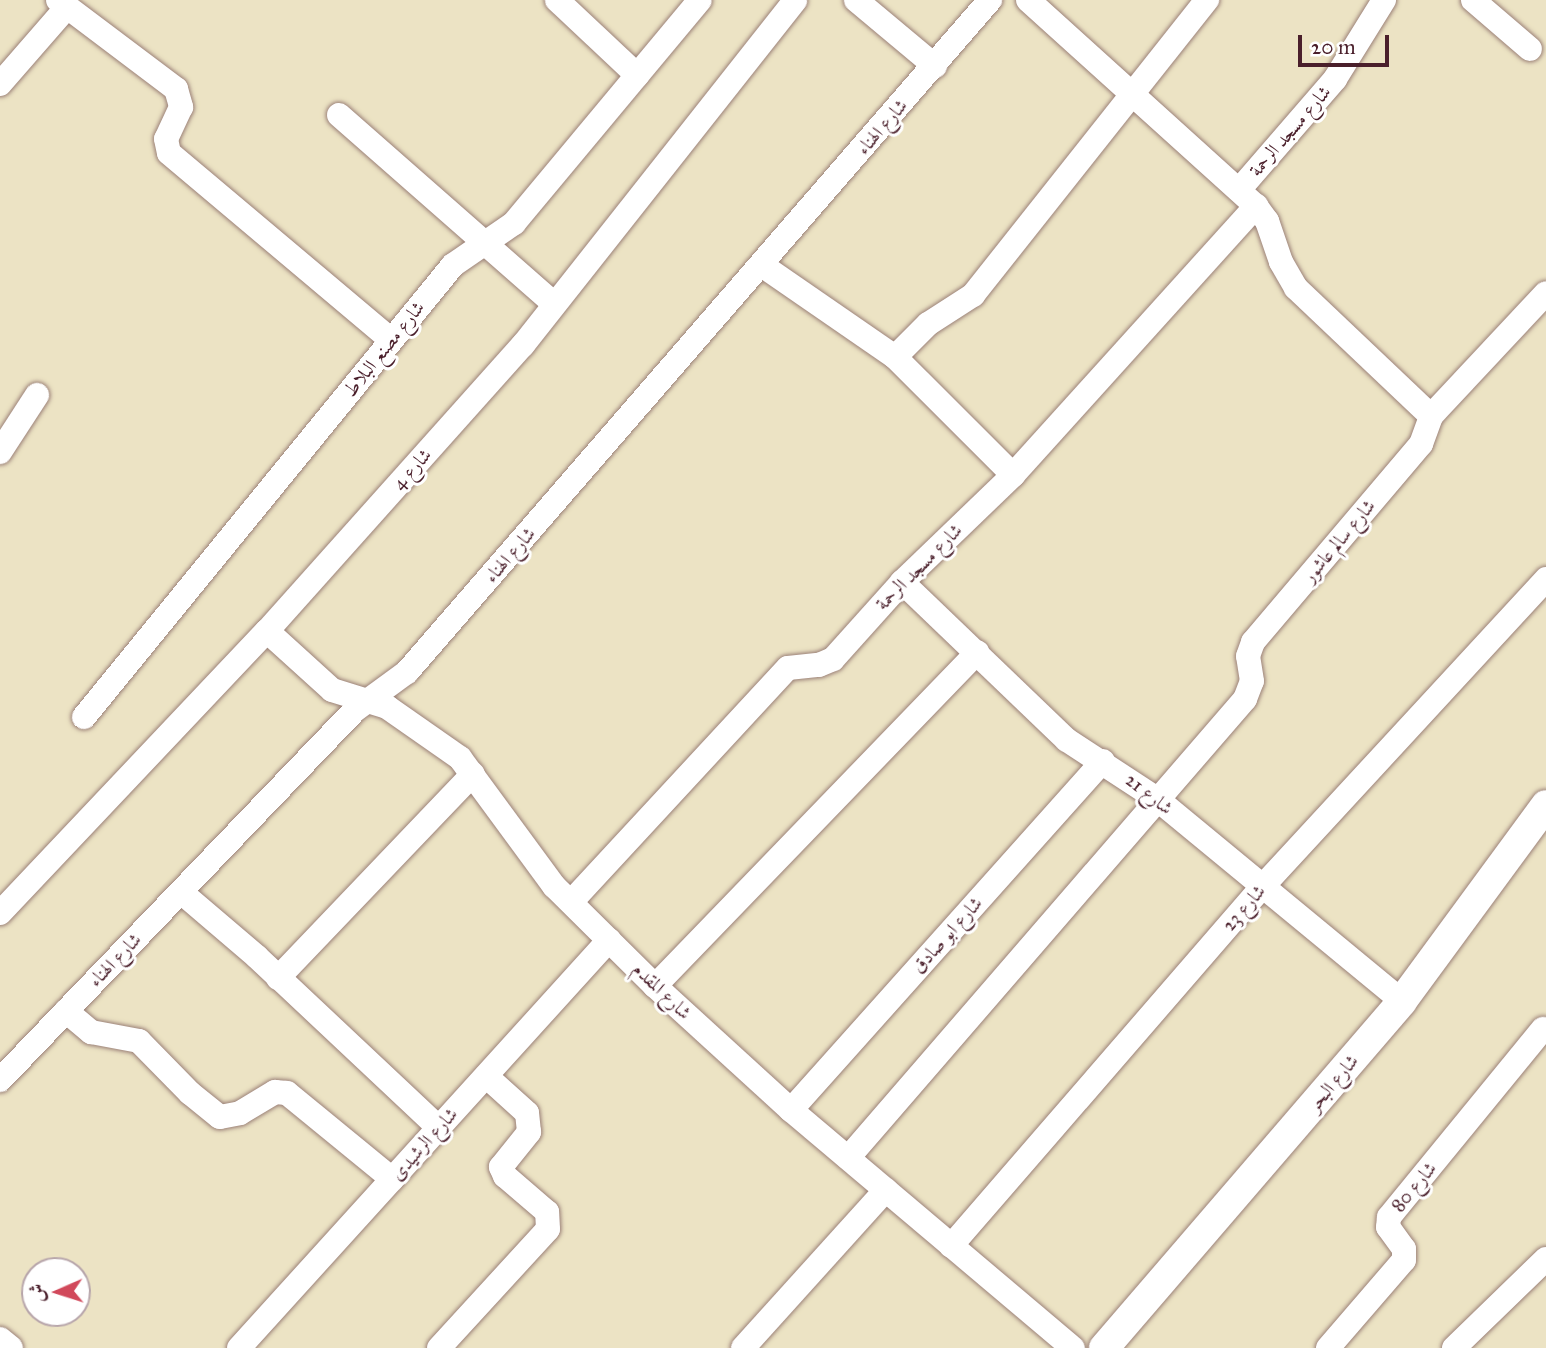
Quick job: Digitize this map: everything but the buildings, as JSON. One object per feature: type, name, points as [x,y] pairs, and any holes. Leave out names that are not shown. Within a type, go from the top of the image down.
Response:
[{"type":"street","points":[[557,0],[638,75]]},
{"type":"street","name":"شارع مصنع البلاط","points":[[83,716],[460,257],[486,244],[514,223],[699,0]]},
{"type":"street","name":"شارع 4","points":[[0,914],[267,631],[523,345],[552,302],[795,0]]},
{"type":"street","points":[[856,0],[935,66]]},
{"type":"street","name":"شارع الهناء","points":[[0,1080],[366,700],[407,672],[763,266],[990,0]]},
{"type":"street","points":[[1028,0],[1247,198],[1267,221],[1281,262],[1296,288],[1431,416]]},
{"type":"street","points":[[895,357],[928,324],[973,295],[1135,97],[1207,0]]},
{"type":"street","name":"شارع مسجد الرحمة","points":[[571,902],[788,667],[819,666],[833,659],[902,582],[1013,475],[1247,198],[1335,79],[1384,0]]},
{"type":"street","points":[[1473,0],[1502,9],[1530,49]]},
{"type":"street","points":[[0,84],[62,3],[176,89],[181,107],[166,139],[169,153],[391,340]]},
{"type":"street","points":[[339,115],[552,302]]},
{"type":"street","points":[[763,266],[895,357],[1013,475]]},
{"type":"street","name":"شارع سالم عاشور","points":[[848,1158],[1245,699],[1252,681],[1248,656],[1253,642],[1421,444],[1431,416],[1546,293]]},
{"type":"street","points":[[2,442],[37,395]]},
{"type":"street","name":"شارع 23","points":[[951,1246],[1262,887],[1546,579]]},
{"type":"street","name":"شارع 21","points":[[902,582],[1067,740],[1103,761],[1157,799],[1402,1001]]},
{"type":"street","name":"شارع المقدم","points":[[267,631],[332,690],[366,700],[424,730],[473,774],[537,866],[655,986],[791,1110],[1073,1348]]},
{"type":"street","points":[[655,986],[977,652]]},
{"type":"street","name":"شارع ابو صادق","points":[[791,1110],[1103,761]]},
{"type":"street","points":[[278,978],[473,774]]},
{"type":"street","name":"شارع البحر","points":[[1104,1348],[1402,1001],[1546,805]]},
{"type":"street","points":[[181,892],[439,1128]]},
{"type":"street","name":"شارع الرشيدى","points":[[239,1348],[610,940]]},
{"type":"street","points":[[66,1012],[90,1032],[139,1041],[190,1093],[220,1117],[240,1113],[275,1092],[287,1094],[392,1179]]},
{"type":"street","name":"شارع 80","points":[[1328,1348],[1404,1260],[1404,1249],[1388,1227],[1389,1217],[1543,1029]]},
{"type":"street","points":[[443,1347],[543,1236],[549,1219],[541,1205],[503,1172],[502,1163],[529,1132],[528,1118],[520,1105],[486,1076]]},
{"type":"street","points":[[743,1348],[886,1190]]},
{"type":"street","points":[[1454,1348],[1546,1259]]},
{"type":"street","points":[[0,1339],[11,1348]]}]
